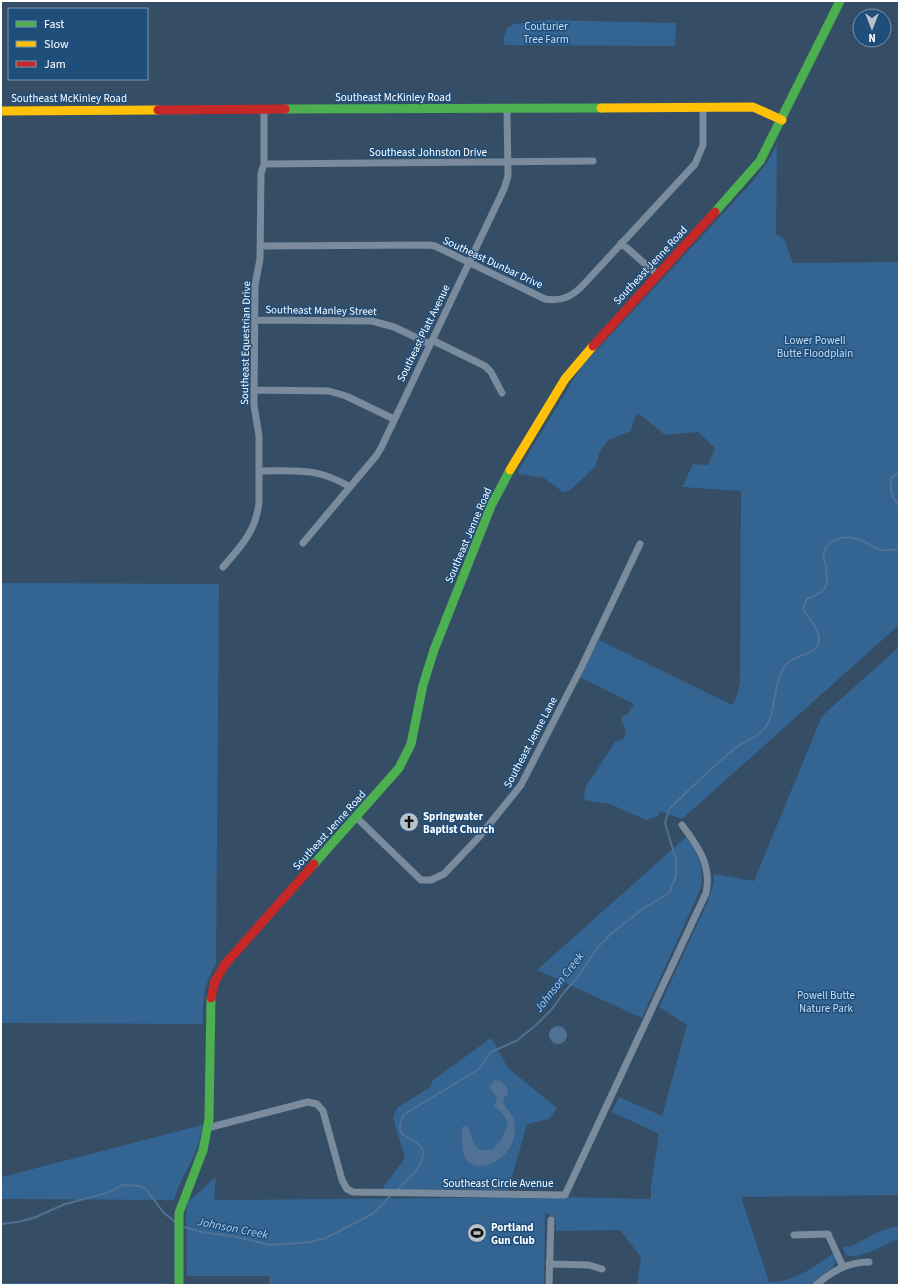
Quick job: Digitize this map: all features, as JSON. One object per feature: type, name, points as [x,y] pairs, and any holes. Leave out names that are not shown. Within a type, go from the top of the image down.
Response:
[{"type":"main road","name":"Southeast Jenne Road","points":[[179,1285],[180,1214],[184,1196],[202,1154],[207,1128],[209,1109],[211,1002],[212,989],[217,977],[226,963],[395,774],[409,749],[423,685],[434,650],[480,535],[502,485],[571,371],[750,174],[767,150],[840,1]]},
{"type":"main road","name":"Southeast McKinley Road","points":[[1,111],[753,107],[782,120]]},
{"type":"street","name":"Southeast Dunbar Drive","points":[[261,246],[436,246],[545,298],[559,300],[566,298],[578,291],[699,158],[703,146],[703,108]]},
{"type":"street","name":"Southeast Platt Avenue","points":[[303,543],[376,456],[504,189],[508,176],[507,109]]},
{"type":"street","name":"Southeast Equestrian Drive","points":[[223,567],[245,542],[256,522],[259,502],[259,436],[254,405],[255,285],[261,246],[261,174],[264,164],[264,110]]},
{"type":"street","name":"Southeast Johnston Drive","points":[[264,164],[593,161]]},
{"type":"street","points":[[621,244],[658,275]]},
{"type":"street","name":"Southeast Manley Street","points":[[255,320],[372,321],[394,327],[485,366],[491,372],[502,392]]},
{"type":"street","points":[[254,390],[329,391],[346,396],[394,419]]},
{"type":"street","points":[[259,471],[320,473],[338,480],[350,488]]},
{"type":"street","name":"Southeast Jenne Lane","points":[[356,818],[421,880],[431,880],[444,874],[479,837],[521,785],[582,666],[640,544]]},
{"type":"street","name":"Southeast Circle Avenue","points":[[207,1128],[300,1104],[315,1103],[323,1111],[342,1180],[347,1188],[357,1193],[566,1194],[706,893],[708,879],[705,864],[699,848],[682,825]]},
{"type":"street","points":[[549,1285],[551,1220]]},
{"type":"street","points":[[794,1235],[828,1234],[843,1267]]},
{"type":"street","points":[[816,1285],[843,1267],[856,1262],[869,1262]]},
{"type":"street","points":[[549,1264],[589,1265],[602,1269]]},
{"type":"green space","name":"Couturier Tree Farm","points":[[545,20],[676,23],[675,46],[504,45],[504,37],[507,28],[514,24]]},
{"type":"green space","name":"Lower Powell Butte Floodplain","points":[[777,145],[776,234],[784,239],[793,263],[899,262],[899,625],[682,819],[660,811],[658,816],[646,820],[610,804],[584,800],[585,788],[615,742],[622,739],[626,734],[621,720],[634,704],[580,677],[599,640],[732,705],[737,696],[740,682],[741,491],[682,487],[693,464],[708,465],[715,448],[698,432],[665,435],[638,413],[634,419],[631,431],[608,440],[600,451],[595,467],[569,491],[563,492],[544,478],[519,474],[518,471],[581,367],[753,181],[766,164]]},
{"type":"green space","points":[[1,583],[219,584],[216,964],[206,986],[203,1024],[1,1023]]},
{"type":"green space","name":"Powell Butte Nature Park","points":[[899,647],[899,1195],[741,1197],[769,1282],[778,1282],[795,1277],[811,1269],[833,1254],[836,1259],[834,1266],[809,1285],[637,1285],[641,1257],[620,1230],[556,1231],[556,1220],[549,1214],[545,1213],[544,1285],[269,1285],[269,1276],[187,1276],[186,1216],[188,1202],[216,1177],[214,1200],[560,1197],[651,1199],[651,1186],[659,1134],[612,1112],[619,1097],[662,1116],[687,1025],[659,1007],[708,901],[714,882],[714,874],[754,881],[822,716]]},
{"type":"green space","points":[[686,837],[697,855],[701,867],[701,888],[642,1018],[537,970]]},
{"type":"green space","points":[[491,1038],[508,1068],[557,1108],[549,1119],[527,1124],[508,1190],[382,1189],[405,1158],[393,1117],[397,1108],[430,1087],[433,1080]]},
{"type":"green space","points":[[202,1125],[198,1146],[174,1200],[2,1199],[2,1177]]},
{"type":"green space","points":[[899,1225],[899,1238],[865,1254],[852,1256],[846,1255],[842,1247],[852,1246],[878,1232]]},
{"type":"green space","points":[[1,1283],[167,1283],[167,1285],[1,1285]]},
{"type":"shaded area","points":[[558,1026],[564,1029],[567,1035],[564,1041],[558,1044],[552,1041],[549,1035],[552,1029]]},
{"type":"shaded area","points":[[495,1080],[501,1081],[508,1089],[508,1094],[504,1097],[503,1101],[514,1120],[515,1134],[510,1147],[502,1157],[492,1163],[482,1166],[472,1164],[465,1158],[462,1145],[463,1126],[467,1126],[476,1147],[485,1150],[493,1149],[501,1140],[508,1124],[504,1115],[494,1106],[497,1098],[490,1088],[491,1084]]},
{"type":"waterway","name":"Johnson Creek","points":[[899,472],[891,478],[892,493],[899,505]]},
{"type":"waterway","name":"Johnson Creek","points":[[397,1190],[417,1168],[424,1152],[415,1141],[402,1134],[400,1124],[403,1115],[479,1069],[491,1052],[516,1041],[535,1026],[552,1009],[577,978],[597,948],[612,933],[641,910],[669,893],[676,876],[676,860],[665,823],[669,809],[734,749],[764,729],[771,715],[778,681],[785,666],[794,659],[810,652],[817,645],[819,635],[803,608],[807,599],[818,594],[825,588],[827,574],[824,552],[826,547],[833,541],[848,537],[861,540],[880,550],[899,549]]},
{"type":"waterway","name":"Johnson Creek","points":[[1,1224],[18,1222],[36,1217],[65,1204],[107,1193],[123,1185],[140,1186],[146,1189],[163,1212],[175,1222]]},
{"type":"waterway","name":"Johnson Creek","points":[[184,1227],[202,1232],[237,1237],[270,1245],[311,1242],[326,1238],[374,1213],[392,1194]]},
{"type":"traffic: fast","points":[[715,212],[760,161],[840,1]]},
{"type":"traffic: fast","points":[[285,109],[601,108]]},
{"type":"traffic: fast","points":[[314,864],[399,768],[411,744],[423,685],[434,650],[491,506],[510,470]]},
{"type":"traffic: fast","points":[[179,1285],[179,1213],[203,1150],[209,1119],[211,998]]},
{"type":"traffic: slow","points":[[601,108],[753,107],[782,120]]},
{"type":"traffic: slow","points":[[1,111],[158,110]]},
{"type":"traffic: slow","points":[[510,470],[565,379],[593,346]]},
{"type":"traffic: jam","points":[[158,110],[285,109]]},
{"type":"traffic: jam","points":[[593,346],[715,212]]},
{"type":"traffic: jam","points":[[211,998],[215,981],[226,963],[314,864]]},
{"type":"place","name":"Springwater Baptist Church","points":[[409,822]]},
{"type":"place","name":"Portland Gun Club","points":[[477,1233]]}]
